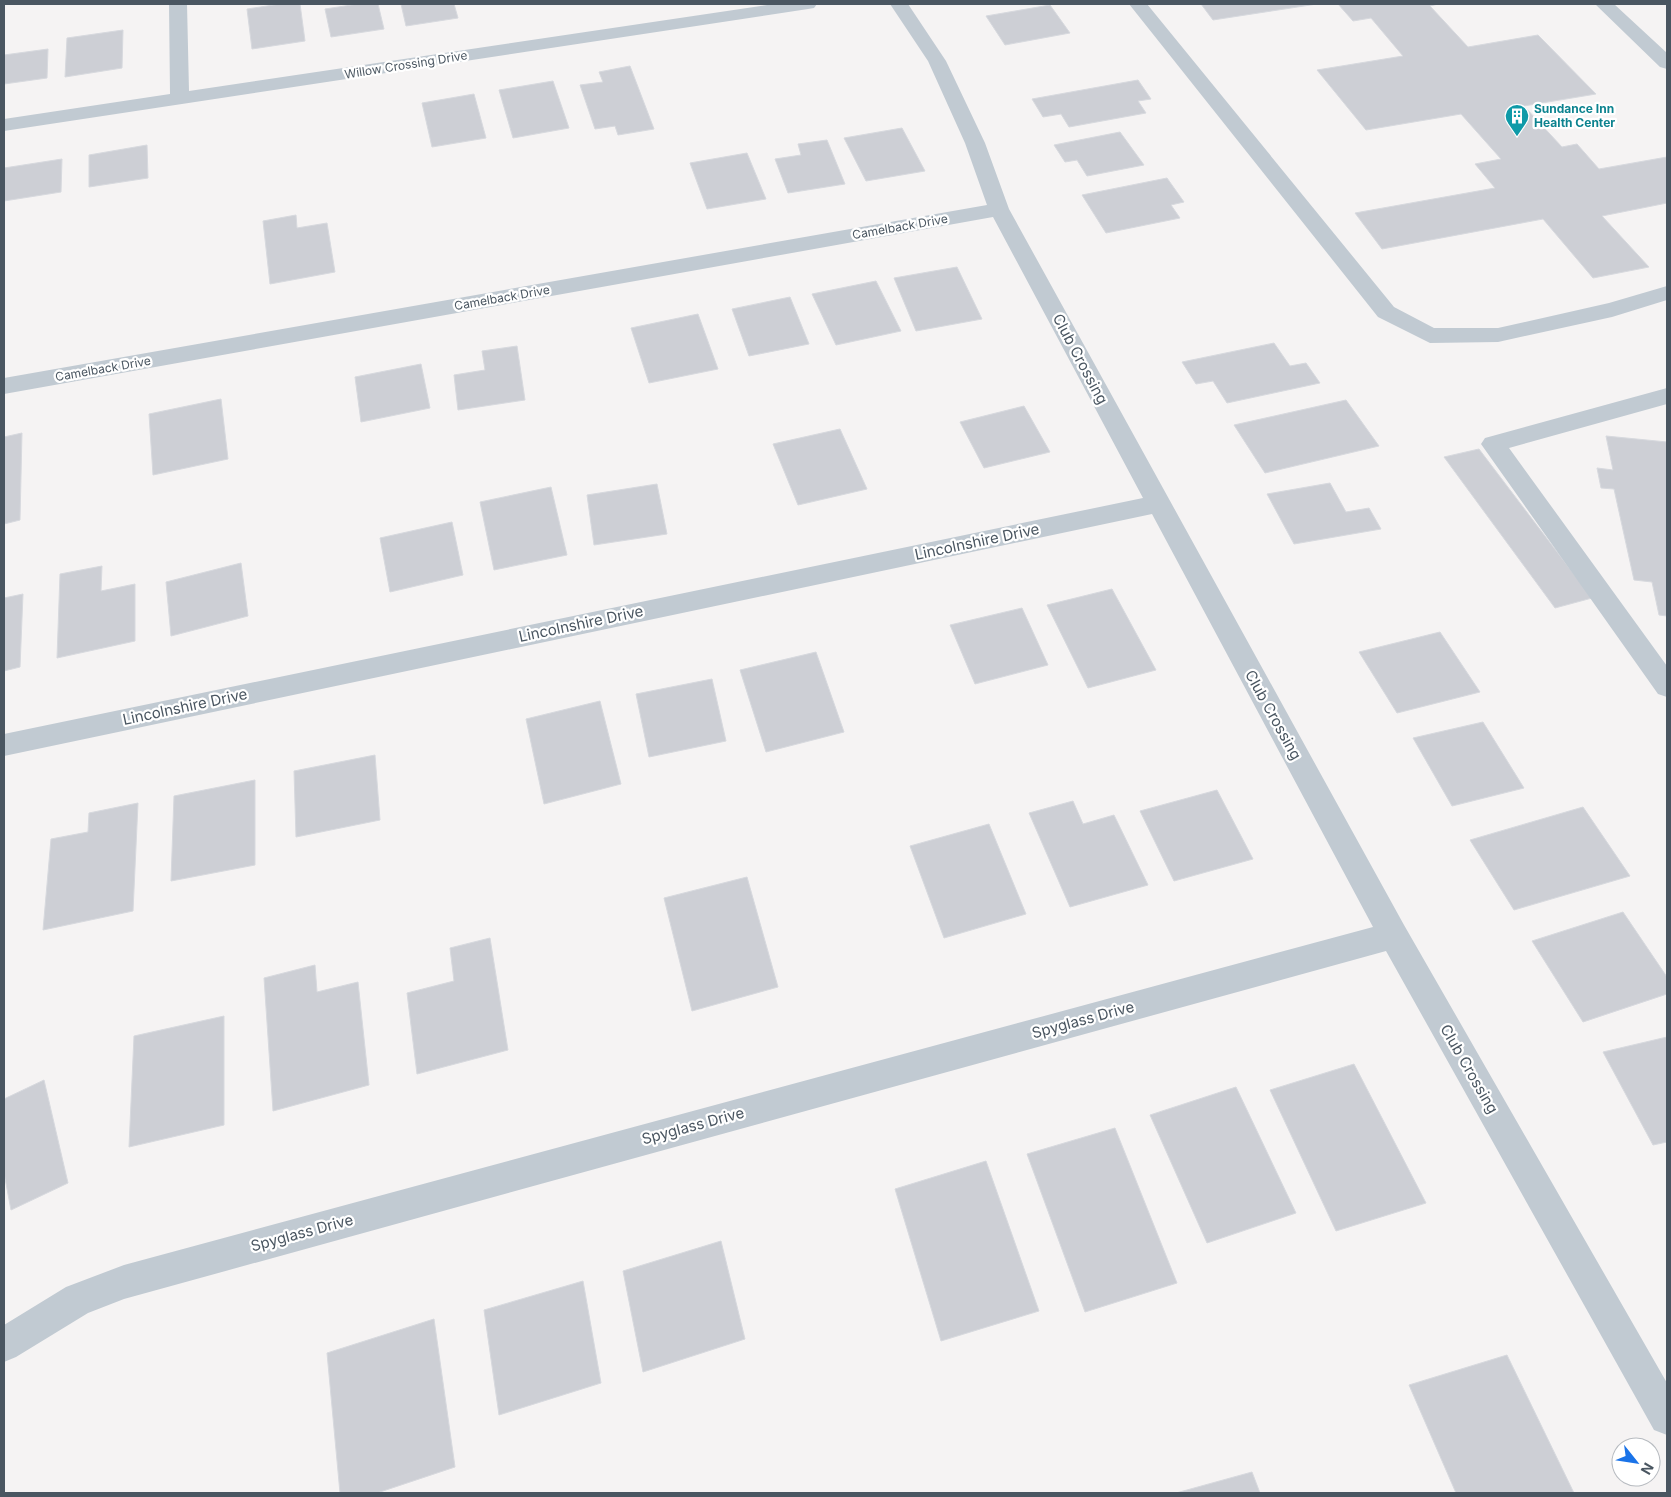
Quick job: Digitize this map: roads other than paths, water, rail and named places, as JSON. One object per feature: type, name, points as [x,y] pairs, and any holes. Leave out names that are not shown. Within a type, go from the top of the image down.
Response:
[{"type":"street","points":[[178,4],[180,99]]},
{"type":"street","name":"Willow Crossing Drive","points":[[4,125],[808,4]]},
{"type":"street","name":"Club Crossing","points":[[900,4],[937,61],[975,143],[999,209],[1158,504],[1393,935],[1667,1417]]},
{"type":"street","points":[[1138,4],[1380,304],[1393,316],[1430,336],[1498,335],[1612,310],[1667,293]]},
{"type":"street","points":[[1604,4],[1667,63]]},
{"type":"street","points":[[1641,38],[1667,36]]},
{"type":"street","name":"Camelback Drive","points":[[4,386],[999,209]]},
{"type":"street","points":[[1667,396],[1493,444],[1667,686]]},
{"type":"street","name":"Lincolnshire Drive","points":[[4,745],[1158,504]]},
{"type":"street","name":"Spyglass Drive","points":[[4,1345],[78,1299],[124,1282],[1393,935]]},
{"type":"place","name":"Sundance Inn Health Center","points":[[1517,137]]}]
